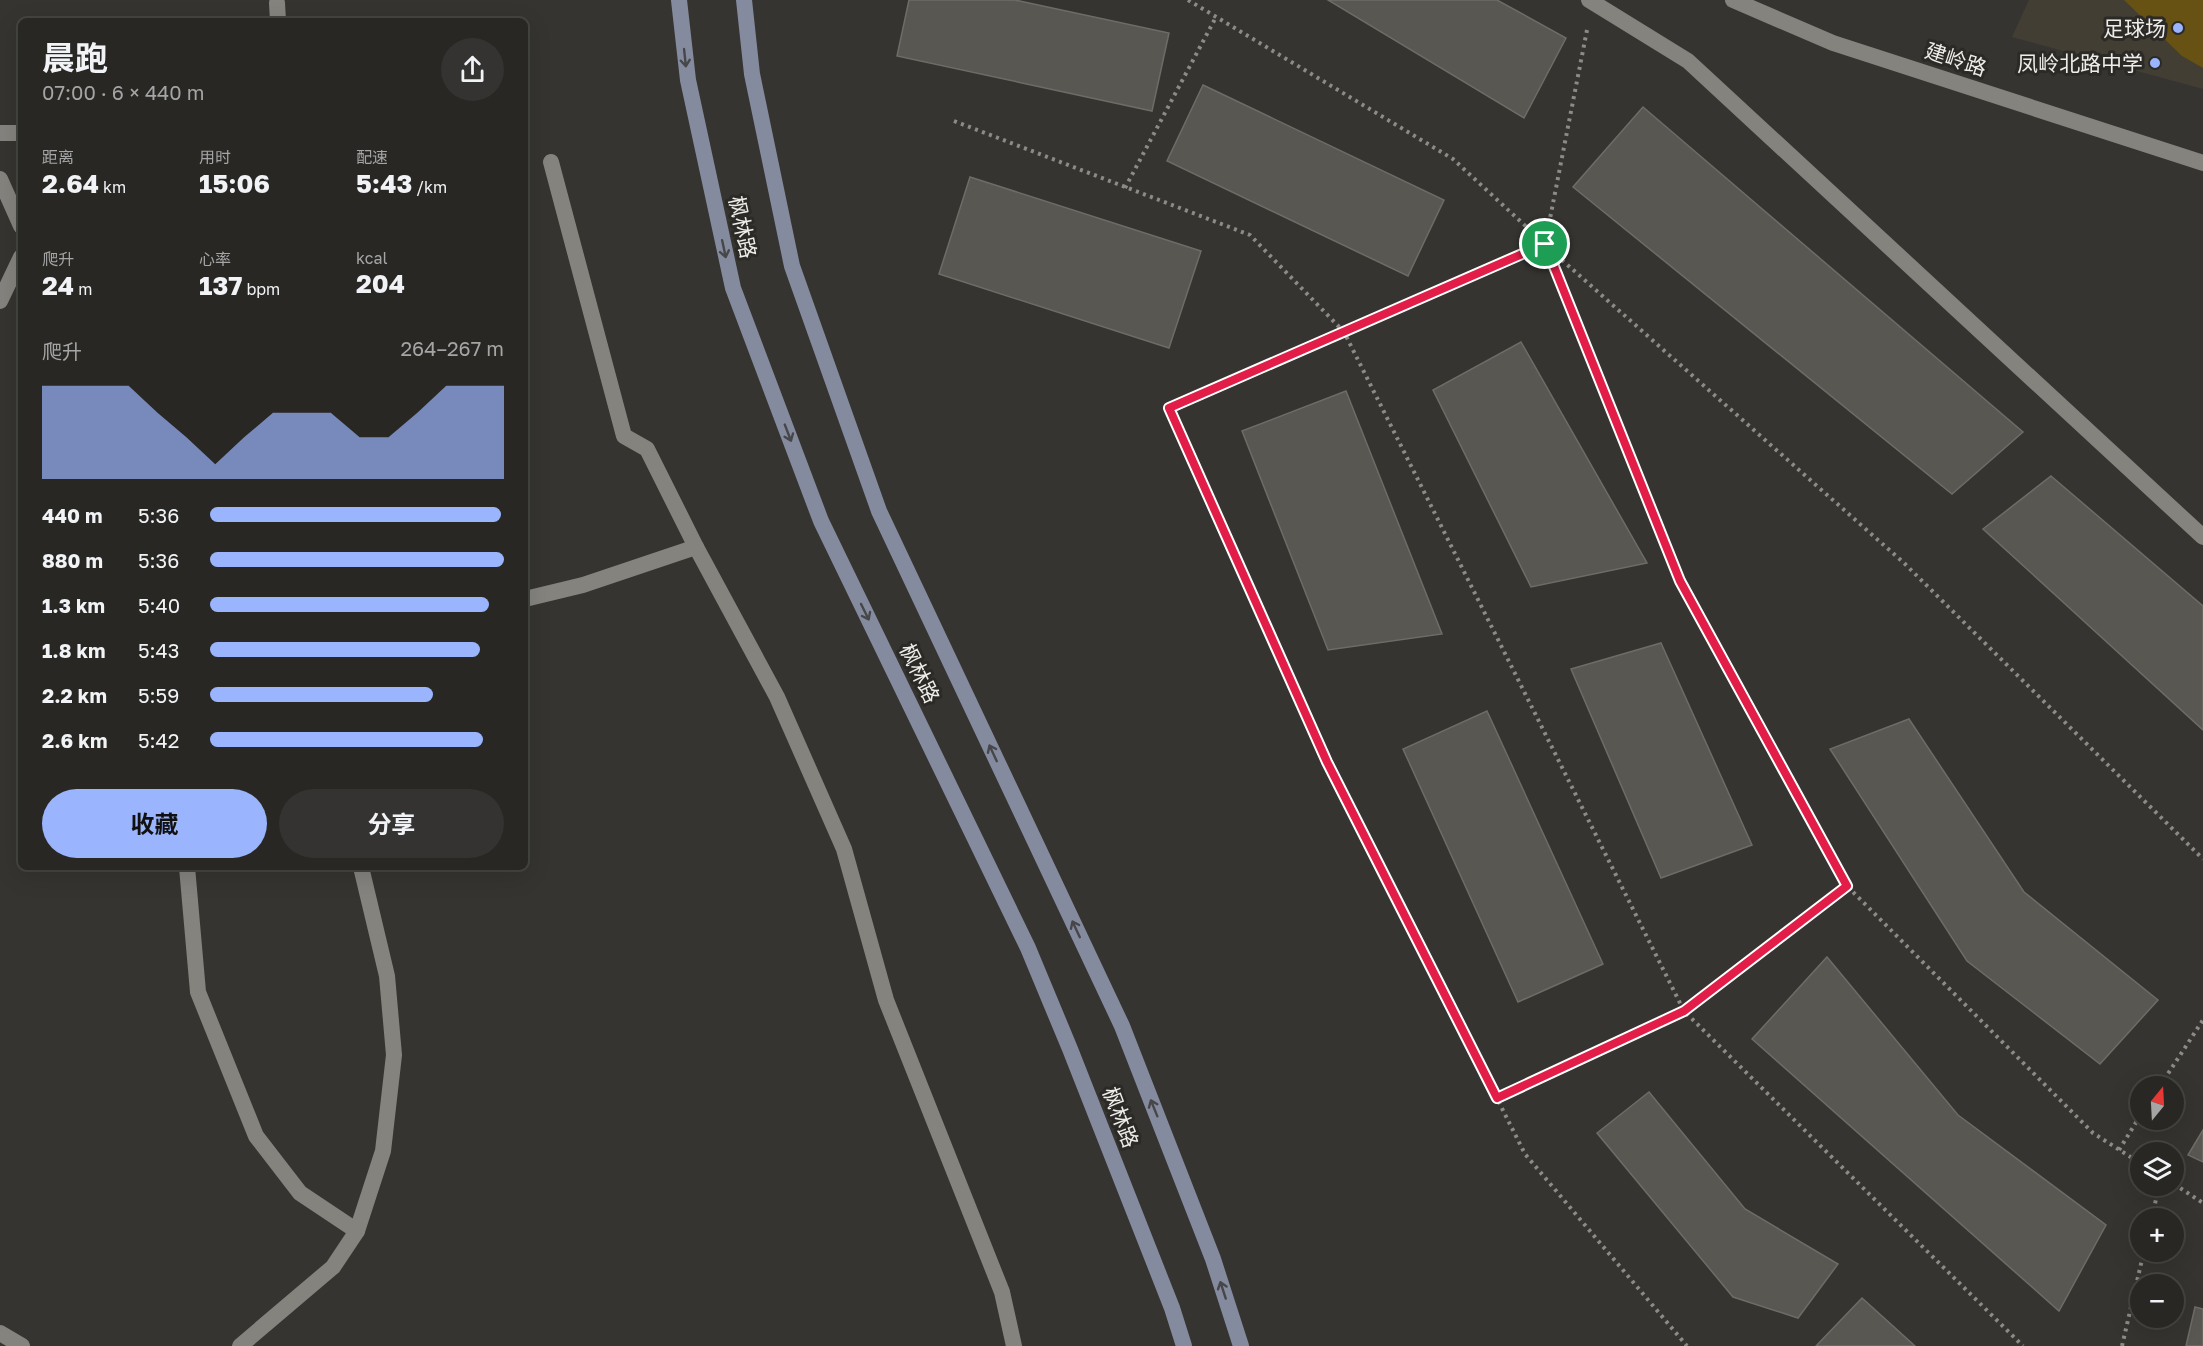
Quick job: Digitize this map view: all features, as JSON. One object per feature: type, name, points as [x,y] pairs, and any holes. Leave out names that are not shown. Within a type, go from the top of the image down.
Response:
[{"type":"main road","name":"枫林路","points":[[679,0],[688,80],[733,288],[821,521],[1032,958],[1164,1288],[1184,1346]]},
{"type":"main road","name":"枫林路","points":[[744,0],[752,74],[792,266],[879,511],[1122,1026],[1213,1259],[1241,1346]]},
{"type":"street","name":"建岭路","points":[[1733,0],[1833,44],[2203,163]]},
{"type":"street","points":[[1591,1],[1688,61],[2203,537]]},
{"type":"street","points":[[277,3],[278,18]]},
{"type":"street","points":[[0,133],[18,133]]},
{"type":"street","points":[[551,162],[624,436],[647,449],[696,548],[777,697],[844,849],[886,1000],[1002,1292],[1014,1346]]},
{"type":"street","points":[[0,179],[18,219]]},
{"type":"street","points":[[0,301],[18,263]]},
{"type":"street","points":[[528,598],[583,585],[696,548]]},
{"type":"street","points":[[187,870],[198,993],[256,1136],[300,1192],[357,1231]]},
{"type":"street","points":[[240,1346],[333,1267],[357,1231],[383,1151],[394,1055],[387,976],[362,870]]},
{"type":"street","points":[[0,1333],[22,1346]]},
{"type":"path","points":[[1188,0],[1453,159],[1545,244],[1904,562],[2203,860]]},
{"type":"path","points":[[1591,1],[1545,244],[1680,581],[1847,886],[2093,1133],[2130,1157]]},
{"type":"path","points":[[1125,188],[1216,17]]},
{"type":"path","points":[[954,122],[1250,235],[1344,332],[1684,1011],[2023,1346]]},
{"type":"path","points":[[1545,244],[1169,408],[1327,762],[1525,1154],[1687,1346]]},
{"type":"path","points":[[1497,1098],[1684,1011],[1847,886]]},
{"type":"path","points":[[2167,1076],[2203,1020]]},
{"type":"path","points":[[2119,1150],[2131,1130]]},
{"type":"path","points":[[2184,1191],[2203,1203]]},
{"type":"path","points":[[2122,1346],[2141,1262]]},
{"type":"shaded area","name":"凤岭北路中学","points":[[2029,0],[2203,0],[2203,89],[2012,37]]},
{"type":"shaded area","name":"足球场","points":[[2124,0],[2203,0],[2203,68],[2182,56]]},
{"type":"building","points":[[909,0],[1015,0],[1169,33],[1152,111],[897,56]]},
{"type":"building","points":[[1328,0],[1497,0],[1566,38],[1524,118]]},
{"type":"building","points":[[1203,85],[1444,200],[1408,276],[1167,161]]},
{"type":"building","points":[[1643,107],[2023,432],[1952,494],[1573,187]]},
{"type":"building","points":[[970,177],[1201,251],[1169,348],[939,274]]},
{"type":"building","points":[[1521,342],[1647,563],[1531,587],[1433,390]]},
{"type":"building","points":[[1346,391],[1442,634],[1328,650],[1242,431]]},
{"type":"building","points":[[2051,476],[2203,606],[2203,730],[1983,529]]},
{"type":"building","points":[[1661,643],[1752,845],[1661,878],[1571,669]]},
{"type":"building","points":[[1487,711],[1603,964],[1518,1002],[1403,749]]},
{"type":"building","points":[[1909,719],[2024,892],[2158,1000],[2100,1064],[1967,961],[1830,749]]},
{"type":"building","points":[[1827,957],[1958,1115],[2106,1225],[2059,1311],[1752,1039]]},
{"type":"building","points":[[1649,1092],[1745,1209],[1838,1264],[1798,1318],[1733,1297],[1597,1133]]},
{"type":"building","points":[[2203,1130],[2203,1162],[2188,1155]]},
{"type":"building","points":[[1862,1298],[1915,1346],[1816,1346]]},
{"type":"building","points":[[2195,1307],[2203,1309],[2203,1346],[2186,1346]]},
{"type":"place","name":"足球场","points":[[2178,28]]},
{"type":"place","name":"凤岭北路中学","points":[[2155,63]]},
{"type":"route","points":[[1545,244],[1680,581],[1847,886],[1684,1011],[1497,1098],[1327,762],[1169,408],[1545,244]]}]
